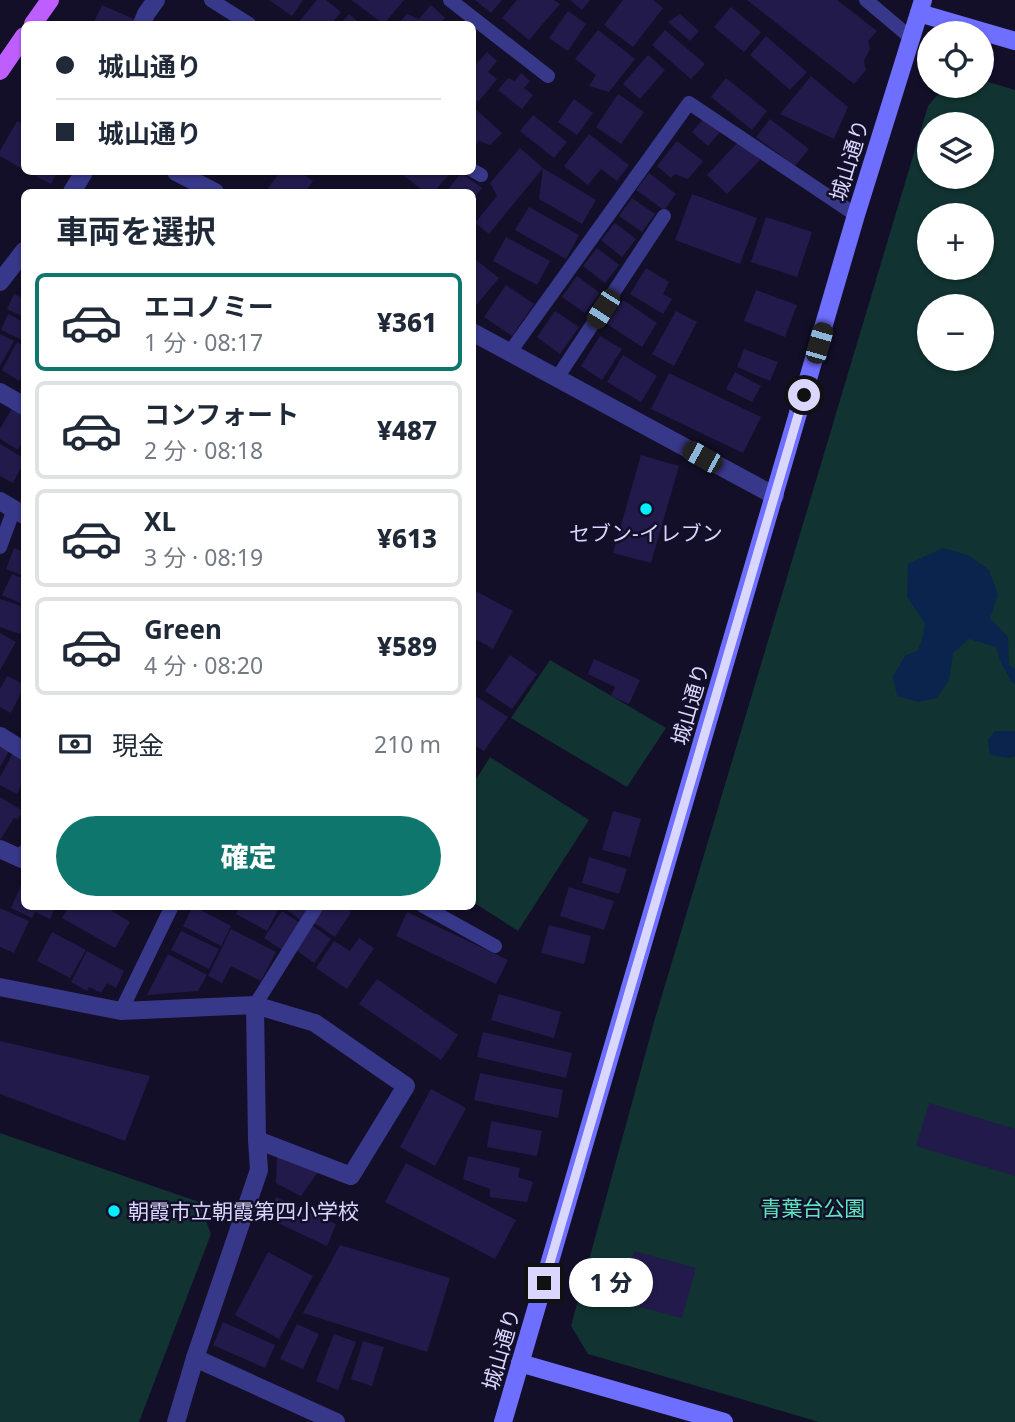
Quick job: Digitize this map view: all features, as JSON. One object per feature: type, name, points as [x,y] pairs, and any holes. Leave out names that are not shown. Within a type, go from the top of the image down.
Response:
[{"type":"main road","points":[[35,21],[50,0]]},
{"type":"main road","points":[[0,71],[21,40]]},
{"type":"street","points":[[143,21],[156,0]]},
{"type":"street","points":[[921,6],[1015,41]]},
{"type":"street","name":"城山通り","points":[[503,1422],[856,215],[921,6]]},
{"type":"street","points":[[182,175],[209,189]]},
{"type":"street","points":[[0,282],[21,255]]},
{"type":"street","points":[[476,334],[775,496]]},
{"type":"street","points":[[0,392],[21,404]]},
{"type":"street","points":[[0,736],[21,749]]},
{"type":"street","points":[[0,849],[21,859]]},
{"type":"street","points":[[0,987],[121,1011],[255,1005],[315,1023],[406,1086],[351,1176],[257,1140]]},
{"type":"street","points":[[176,1422],[195,1357],[260,1170],[255,1005]]},
{"type":"street","points":[[195,1357],[336,1422]]},
{"type":"street","points":[[520,1363],[724,1422]]},
{"type":"lane","points":[[211,0],[244,21]]},
{"type":"lane","points":[[450,0],[548,76]]},
{"type":"lane","points":[[866,0],[911,38]]},
{"type":"lane","points":[[510,352],[690,103],[856,215]]},
{"type":"lane","points":[[557,378],[664,216]]},
{"type":"lane","points":[[0,547],[13,508]]},
{"type":"lane","points":[[121,1011],[170,910]]},
{"type":"lane","points":[[255,1005],[314,910]]},
{"type":"lane","points":[[429,910],[495,946]]},
{"type":"green space","name":"青葉台公園","points":[[994,84],[1015,90],[1015,1422],[819,1422],[588,1354],[571,1326],[654,1022],[917,143],[917,189],[994,189],[994,112],[926,112],[935,98],[994,98]]},
{"type":"green space","points":[[550,660],[666,728],[627,787],[511,718]]},
{"type":"green space","points":[[490,757],[589,820],[518,931],[476,904],[476,779]]},
{"type":"green space","points":[[0,1133],[199,1202],[211,1234],[139,1422],[0,1422]]},
{"type":"water","points":[[943,548],[968,555],[989,570],[998,595],[990,618],[1008,637],[1009,665],[1015,669],[1015,684],[1001,663],[996,647],[969,639],[953,653],[949,680],[937,698],[918,702],[897,696],[893,676],[905,656],[918,650],[925,623],[907,597],[908,564]]},
{"type":"water","points":[[995,731],[1015,731],[1015,756],[1010,758],[990,755],[988,740]]},
{"type":"building","points":[[269,0],[303,0],[292,16]]},
{"type":"building","points":[[317,0],[326,0],[341,12],[334,21],[300,21]]},
{"type":"building","points":[[351,0],[404,0],[386,21],[380,21]]},
{"type":"building","points":[[475,0],[502,0],[491,13]]},
{"type":"building","points":[[517,0],[554,0],[560,4],[529,40],[502,18]]},
{"type":"building","points":[[570,0],[590,0],[582,10]]},
{"type":"building","points":[[623,0],[653,0],[663,8],[633,47],[604,25]]},
{"type":"building","points":[[747,0],[837,0],[877,31],[868,41],[870,49],[864,61],[866,70],[854,84]]},
{"type":"building","points":[[102,5],[138,21],[94,21]]},
{"type":"building","points":[[431,5],[445,18],[442,21],[401,21],[407,14],[419,19]]},
{"type":"building","points":[[731,7],[761,32],[744,52],[714,27]]},
{"type":"building","points":[[568,11],[586,24],[568,51],[549,38]]},
{"type":"building","points":[[349,14],[357,21],[343,21]]},
{"type":"building","points":[[680,14],[699,31],[690,41],[668,22]]},
{"type":"building","points":[[598,30],[635,59],[609,92],[589,86],[596,75],[575,59]]},
{"type":"building","points":[[665,30],[705,64],[691,79],[652,45]]},
{"type":"building","points":[[766,36],[807,72],[790,90],[750,55]]},
{"type":"building","points":[[487,52],[497,61],[488,72],[497,79],[478,102],[476,100],[476,64]]},
{"type":"building","points":[[648,55],[665,70],[640,99],[623,84]]},
{"type":"building","points":[[521,73],[530,81],[524,88],[533,95],[522,109],[498,90],[508,78],[515,81]]},
{"type":"building","points":[[811,76],[848,107],[834,139],[780,114]]},
{"type":"building","points":[[726,78],[767,111],[752,130],[711,97]]},
{"type":"building","points":[[618,94],[644,112],[621,144],[596,127]]},
{"type":"building","points":[[574,99],[593,113],[577,135],[558,122]]},
{"type":"building","points":[[476,110],[502,133],[490,145],[479,141],[476,144]]},
{"type":"building","points":[[708,113],[724,127],[708,146],[692,132]]},
{"type":"building","points":[[533,115],[567,142],[554,158],[520,131]]},
{"type":"building","points":[[770,119],[809,149],[795,166],[756,137]]},
{"type":"building","points":[[17,121],[21,123],[21,168],[0,156],[0,151]]},
{"type":"building","points":[[589,134],[629,165],[617,181],[601,169],[588,185],[564,166]]},
{"type":"building","points":[[740,140],[760,160],[727,194],[707,175]]},
{"type":"building","points":[[677,141],[703,161],[688,179],[675,174],[671,178],[657,166]]},
{"type":"building","points":[[520,148],[543,168],[489,234],[476,222],[497,196],[490,183]]},
{"type":"building","points":[[543,168],[596,200],[582,224],[539,199]]},
{"type":"building","points":[[649,173],[676,194],[664,210],[636,190]]},
{"type":"building","points":[[34,175],[56,175],[51,184]]},
{"type":"building","points":[[278,175],[304,175],[313,181],[307,189],[268,188]]},
{"type":"building","points":[[403,175],[448,175],[437,189],[421,189]]},
{"type":"building","points":[[459,175],[464,175],[482,188],[476,195],[476,189],[448,189]]},
{"type":"building","points":[[692,194],[757,218],[740,264],[675,240]]},
{"type":"building","points":[[632,198],[655,214],[642,232],[619,216]]},
{"type":"building","points":[[529,207],[579,235],[566,259],[515,230]]},
{"type":"building","points":[[766,217],[812,232],[797,277],[751,262]]},
{"type":"building","points":[[615,223],[636,239],[622,257],[601,240]]},
{"type":"building","points":[[506,237],[550,261],[537,285],[493,261]]},
{"type":"building","points":[[597,248],[619,265],[605,283],[583,266]]},
{"type":"building","points":[[476,260],[499,278],[476,305]]},
{"type":"building","points":[[646,268],[669,282],[663,294],[672,299],[663,314],[630,294]]},
{"type":"building","points":[[577,276],[600,293],[585,313],[562,297]]},
{"type":"building","points":[[506,285],[534,304],[512,336],[484,317]]},
{"type":"building","points":[[756,290],[797,305],[785,337],[744,321]]},
{"type":"building","points":[[14,294],[21,297],[21,316],[7,309]]},
{"type":"building","points":[[623,300],[657,323],[642,347],[607,324]]},
{"type":"building","points":[[555,311],[579,327],[560,354],[537,337]]},
{"type":"building","points":[[676,311],[697,322],[674,366],[652,354]]},
{"type":"building","points":[[8,314],[21,320],[21,340],[1,330]]},
{"type":"building","points":[[0,334],[14,341],[0,366]]},
{"type":"building","points":[[600,336],[622,349],[602,380],[581,366]]},
{"type":"building","points":[[17,342],[21,344],[19,381],[2,370]]},
{"type":"building","points":[[744,349],[778,362],[770,381],[737,367]]},
{"type":"building","points":[[623,355],[657,376],[641,402],[607,382]]},
{"type":"building","points":[[735,372],[761,386],[752,402],[726,389]]},
{"type":"building","points":[[669,373],[761,417],[743,453],[651,409]]},
{"type":"building","points":[[12,408],[21,413],[21,444],[18,450],[0,439],[0,429]]},
{"type":"building","points":[[0,444],[21,456],[21,468],[13,483],[0,476]]},
{"type":"building","name":"セブン-イレブン","points":[[641,455],[679,466],[651,563],[613,553]]},
{"type":"building","points":[[14,548],[21,551],[21,575],[6,569]]},
{"type":"building","points":[[12,574],[21,578],[21,603],[2,595]]},
{"type":"building","points":[[476,591],[513,611],[493,649],[476,639]]},
{"type":"building","points":[[0,599],[21,606],[20,634],[0,627]]},
{"type":"building","points":[[0,633],[16,642],[0,670]]},
{"type":"building","points":[[510,655],[537,674],[512,709],[485,691]]},
{"type":"building","points":[[594,659],[640,680],[629,704],[611,696],[615,687],[588,674]]},
{"type":"building","points":[[7,676],[21,683],[21,693],[11,713],[0,707],[0,689]]},
{"type":"building","points":[[476,698],[508,717],[484,751],[476,746]]},
{"type":"building","points":[[0,746],[9,751],[0,767]]},
{"type":"building","points":[[14,751],[21,755],[21,786],[17,794],[0,785],[0,777]]},
{"type":"building","points":[[0,797],[21,810],[21,814],[18,819],[14,818],[0,840]]},
{"type":"building","points":[[613,811],[641,819],[630,857],[602,850]]},
{"type":"building","points":[[589,857],[627,869],[619,894],[582,883]]},
{"type":"building","points":[[21,886],[21,910],[54,910],[50,919],[35,912],[32,918],[11,908]]},
{"type":"building","points":[[569,887],[614,901],[604,930],[560,916]]},
{"type":"building","points":[[0,908],[29,921],[14,953],[0,947]]},
{"type":"building","points":[[67,910],[110,910],[130,922],[115,948],[62,918]]},
{"type":"building","points":[[191,910],[201,910],[231,926],[221,946],[183,926]]},
{"type":"building","points":[[238,910],[278,910],[267,931],[236,914]]},
{"type":"building","points":[[287,910],[311,910],[303,922]]},
{"type":"building","points":[[323,910],[351,912],[335,937],[314,923]]},
{"type":"building","points":[[282,911],[300,923],[282,950],[264,938]]},
{"type":"building","points":[[407,912],[508,960],[496,984],[396,936]]},
{"type":"building","points":[[549,925],[591,936],[584,964],[541,953]]},
{"type":"building","points":[[313,926],[331,939],[314,963],[296,950]]},
{"type":"building","points":[[231,929],[276,952],[261,981],[231,966],[222,983],[208,976]]},
{"type":"building","points":[[181,931],[219,949],[209,969],[171,950]]},
{"type":"building","points":[[52,932],[86,950],[70,978],[37,961]]},
{"type":"building","points":[[359,938],[374,948],[347,989],[316,968],[334,941],[350,951]]},
{"type":"building","points":[[87,951],[124,971],[116,988],[107,983],[101,993],[89,987],[87,991],[71,982]]},
{"type":"building","points":[[168,954],[207,975],[198,991],[147,995]]},
{"type":"building","points":[[377,979],[458,1035],[441,1060],[359,1004]]},
{"type":"building","points":[[499,994],[561,1012],[554,1038],[491,1020]]},
{"type":"building","points":[[483,1032],[572,1053],[566,1078],[477,1057]]},
{"type":"building","points":[[0,1041],[150,1076],[125,1141],[0,1094]]},
{"type":"building","points":[[480,1073],[563,1090],[558,1118],[474,1100]]},
{"type":"building","points":[[431,1089],[466,1108],[435,1166],[400,1147]]},
{"type":"building","points":[[929,1103],[1015,1129],[1015,1176],[916,1146]]},
{"type":"building","points":[[491,1121],[542,1131],[537,1156],[487,1147]]},
{"type":"building","points":[[277,1153],[320,1169],[301,1196],[276,1183]]},
{"type":"building","points":[[468,1156],[520,1168],[518,1177],[533,1182],[527,1202],[490,1197],[490,1189],[463,1179]]},
{"type":"building","points":[[406,1163],[516,1220],[495,1259],[385,1202]]},
{"type":"building","points":[[276,1197],[336,1224],[327,1246],[267,1218]]},
{"type":"building","points":[[340,1245],[450,1278],[427,1352],[303,1313]]},
{"type":"building","points":[[634,1251],[696,1268],[682,1318],[621,1302]]},
{"type":"building","points":[[268,1252],[313,1276],[279,1339],[235,1315]]},
{"type":"building","points":[[223,1322],[275,1345],[265,1368],[213,1345]]},
{"type":"building","points":[[297,1324],[319,1334],[303,1369],[280,1359]]},
{"type":"building","points":[[334,1334],[356,1342],[338,1390],[316,1381]]},
{"type":"building","points":[[363,1341],[384,1347],[372,1386],[351,1379]]},
{"type":"place","name":"セブン-イレブン","points":[[646,509]]},
{"type":"place","name":"朝霞市立朝霞第四小学校","points":[[114,1211]]},
{"type":"route","points":[[544,1283],[804,395]]}]
